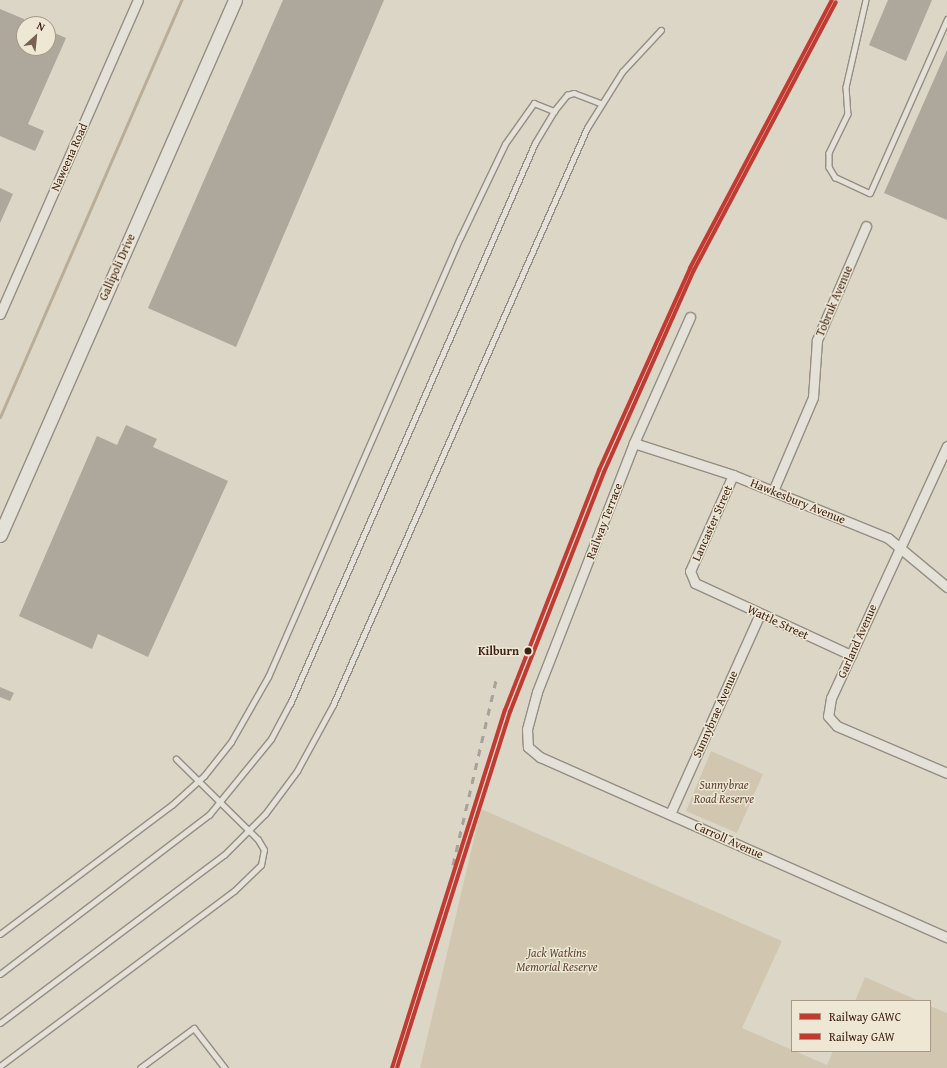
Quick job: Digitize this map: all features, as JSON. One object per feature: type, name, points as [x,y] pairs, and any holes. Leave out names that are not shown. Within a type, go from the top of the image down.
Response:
[{"type":"street","name":"Naweena Road","points":[[0,314],[138,0]]},
{"type":"street","name":"Gallipoli Drive","points":[[0,535],[235,0]]},
{"type":"street","name":"Tobruk Avenue","points":[[774,491],[812,397],[817,340],[866,226]]},
{"type":"street","name":"Railway Terrace","points":[[527,729],[537,692],[634,443],[690,317]]},
{"type":"street","name":"Hawkesbury Avenue","points":[[634,443],[733,475],[901,545],[947,587]]},
{"type":"street","name":"Garland Avenue","points":[[947,446],[831,698],[828,716],[837,726],[947,773]]},
{"type":"street","name":"Lancaster Street","points":[[706,589],[696,583],[690,571],[733,475]]},
{"type":"street","name":"Wattle Street","points":[[706,589],[851,655]]},
{"type":"street","name":"Sunnybrae Avenue","points":[[670,814],[760,614]]},
{"type":"street","name":"Carroll Avenue","points":[[527,729],[528,747],[540,757],[947,938]]},
{"type":"lane","points":[[866,0],[846,87],[848,114],[829,154],[829,167],[835,177],[870,193],[947,19]]},
{"type":"lane","points":[[0,1023],[206,869],[249,831],[282,793],[321,731],[600,103],[622,72],[661,30]]},
{"type":"lane","points":[[0,974],[190,832],[221,803],[259,758],[290,704],[535,143],[554,111],[571,93],[600,103]]},
{"type":"lane","points":[[0,934],[167,809],[198,781],[231,742],[256,703],[460,238],[505,144],[534,103],[554,111]]},
{"type":"lane","points":[[0,1066],[251,877],[264,857],[261,845],[249,831],[176,759]]},
{"type":"lane","points":[[140,1068],[194,1028],[225,1068]]},
{"type":"green space","name":"Sunnybrae Road Reserve","points":[[711,751],[763,774],[737,833],[686,811]]},
{"type":"green space","name":"Jack Watkins Memorial Reserve","points":[[481,809],[782,941],[742,1028],[791,1049],[791,1052],[797,1052],[827,1065],[833,1052],[931,1052],[931,1006],[947,1013],[947,1068],[420,1068]]},
{"type":"green space","points":[[865,977],[917,1000],[855,1000]]},
{"type":"building","points":[[283,0],[384,0],[236,347],[148,308]]},
{"type":"building","points":[[888,0],[932,0],[906,61],[869,45]]},
{"type":"building","points":[[0,9],[17,16],[16,56],[56,56],[56,34],[66,38],[28,124],[44,131],[35,151],[0,136]]},
{"type":"building","points":[[947,50],[947,220],[884,193]]},
{"type":"building","points":[[0,188],[13,194],[0,223]]},
{"type":"building","points":[[126,425],[157,439],[153,447],[228,481],[148,657],[98,634],[92,649],[19,616],[97,436],[117,445]]},
{"type":"building","points":[[0,687],[14,693],[10,701],[0,697]]},
{"type":"waterway","points":[[0,417],[181,0]]},
{"type":"railway","points":[[453,865],[497,676]]},
{"type":"rail line","name":"GAWC","points":[[392,1068],[505,710],[599,470],[690,268],[832,0]]},
{"type":"rail line","name":"GAW","points":[[397,1068],[510,712],[604,472],[694,270],[836,2]]},
{"type":"place","name":"Kilburn","points":[[528,651]]}]
